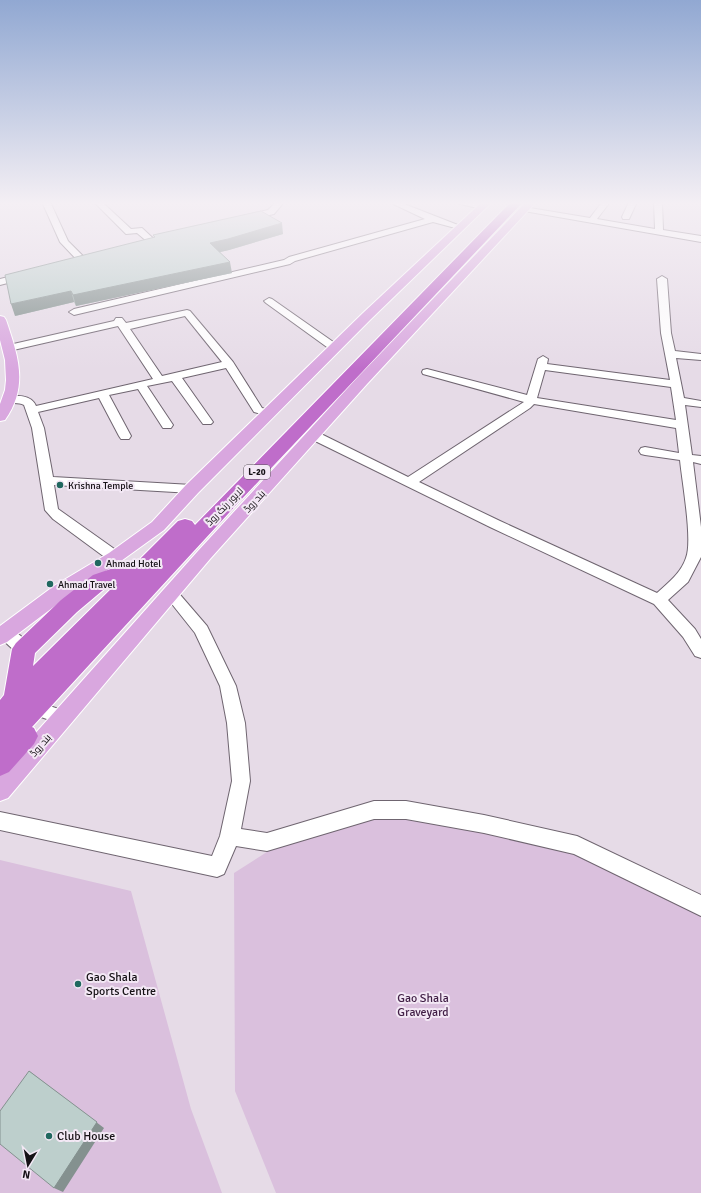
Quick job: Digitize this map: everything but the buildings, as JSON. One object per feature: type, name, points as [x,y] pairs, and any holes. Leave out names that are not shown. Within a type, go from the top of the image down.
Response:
[{"type":"highway","name":"لاہور رنگ روڈ","points":[[0,716],[148,563],[450,258]]},
{"type":"highway","name":"لاہور رنگ روڈ","points":[[0,744],[232,498],[470,258]]},
{"type":"highway","points":[[16,699],[24,649],[69,606],[101,580],[148,563]]},
{"type":"highway","points":[[0,764],[55,715],[66,690],[103,636]]},
{"type":"main road","points":[[3,635],[61,591],[115,557],[158,526],[192,489],[268,413],[427,258]]},
{"type":"main road","name":"بند روڈ","points":[[0,790],[55,715],[170,594],[475,258]]},
{"type":"main road","points":[[0,320],[8,348],[12,370],[12,384],[9,400],[0,418]]},
{"type":"street","points":[[69,262],[85,259],[83,258]]},
{"type":"street","points":[[74,312],[287,262],[297,258]]},
{"type":"street","points":[[0,282],[29,275]]},
{"type":"street","points":[[659,600],[683,578],[694,558],[695,534],[679,400],[666,333],[662,279]]},
{"type":"street","points":[[269,301],[335,348]]},
{"type":"street","points":[[109,304],[159,380]]},
{"type":"street","points":[[8,348],[187,313],[228,364],[258,410],[268,413]]},
{"type":"street","points":[[670,354],[701,357]]},
{"type":"street","points":[[409,482],[521,410],[530,400],[542,362],[676,384]]},
{"type":"street","points":[[32,410],[228,364]]},
{"type":"street","points":[[427,372],[530,400],[682,426]]},
{"type":"street","points":[[175,376],[207,422]]},
{"type":"street","points":[[141,385],[167,425]]},
{"type":"street","points":[[103,394],[125,436]]},
{"type":"street","points":[[9,400],[26,401],[29,403],[32,410],[38,428],[52,510],[58,516],[115,557]]},
{"type":"street","points":[[679,400],[701,404]]},
{"type":"street","points":[[313,436],[495,524],[659,600],[689,633],[701,652]]},
{"type":"street","points":[[645,451],[701,460]]},
{"type":"street","points":[[48,481],[192,489]]},
{"type":"street","points":[[0,821],[217,867],[230,836],[241,781],[236,722],[228,686],[201,630],[170,594]]},
{"type":"street","points":[[3,635],[24,649]]},
{"type":"street","points":[[230,836],[267,842],[374,810],[406,810],[484,824],[577,845],[701,906]]},
{"type":"green space","name":"Gao Shala Graveyard","points":[[381,803],[577,846],[701,910],[701,1193],[276,1193],[235,1091],[234,873],[301,830]]},
{"type":"green space","name":"Gao Shala Sports Centre","points":[[0,860],[131,891],[191,1109],[222,1193],[0,1193]]},
{"type":"place","name":"Krishna Temple","points":[[60,485]]},
{"type":"place","name":"Ahmad Hotel","points":[[98,563]]},
{"type":"place","name":"Ahmad Travel","points":[[50,584]]},
{"type":"place","name":"Gao Shala Sports Centre","points":[[78,984]]},
{"type":"place","name":"Club House","points":[[49,1136]]}]
